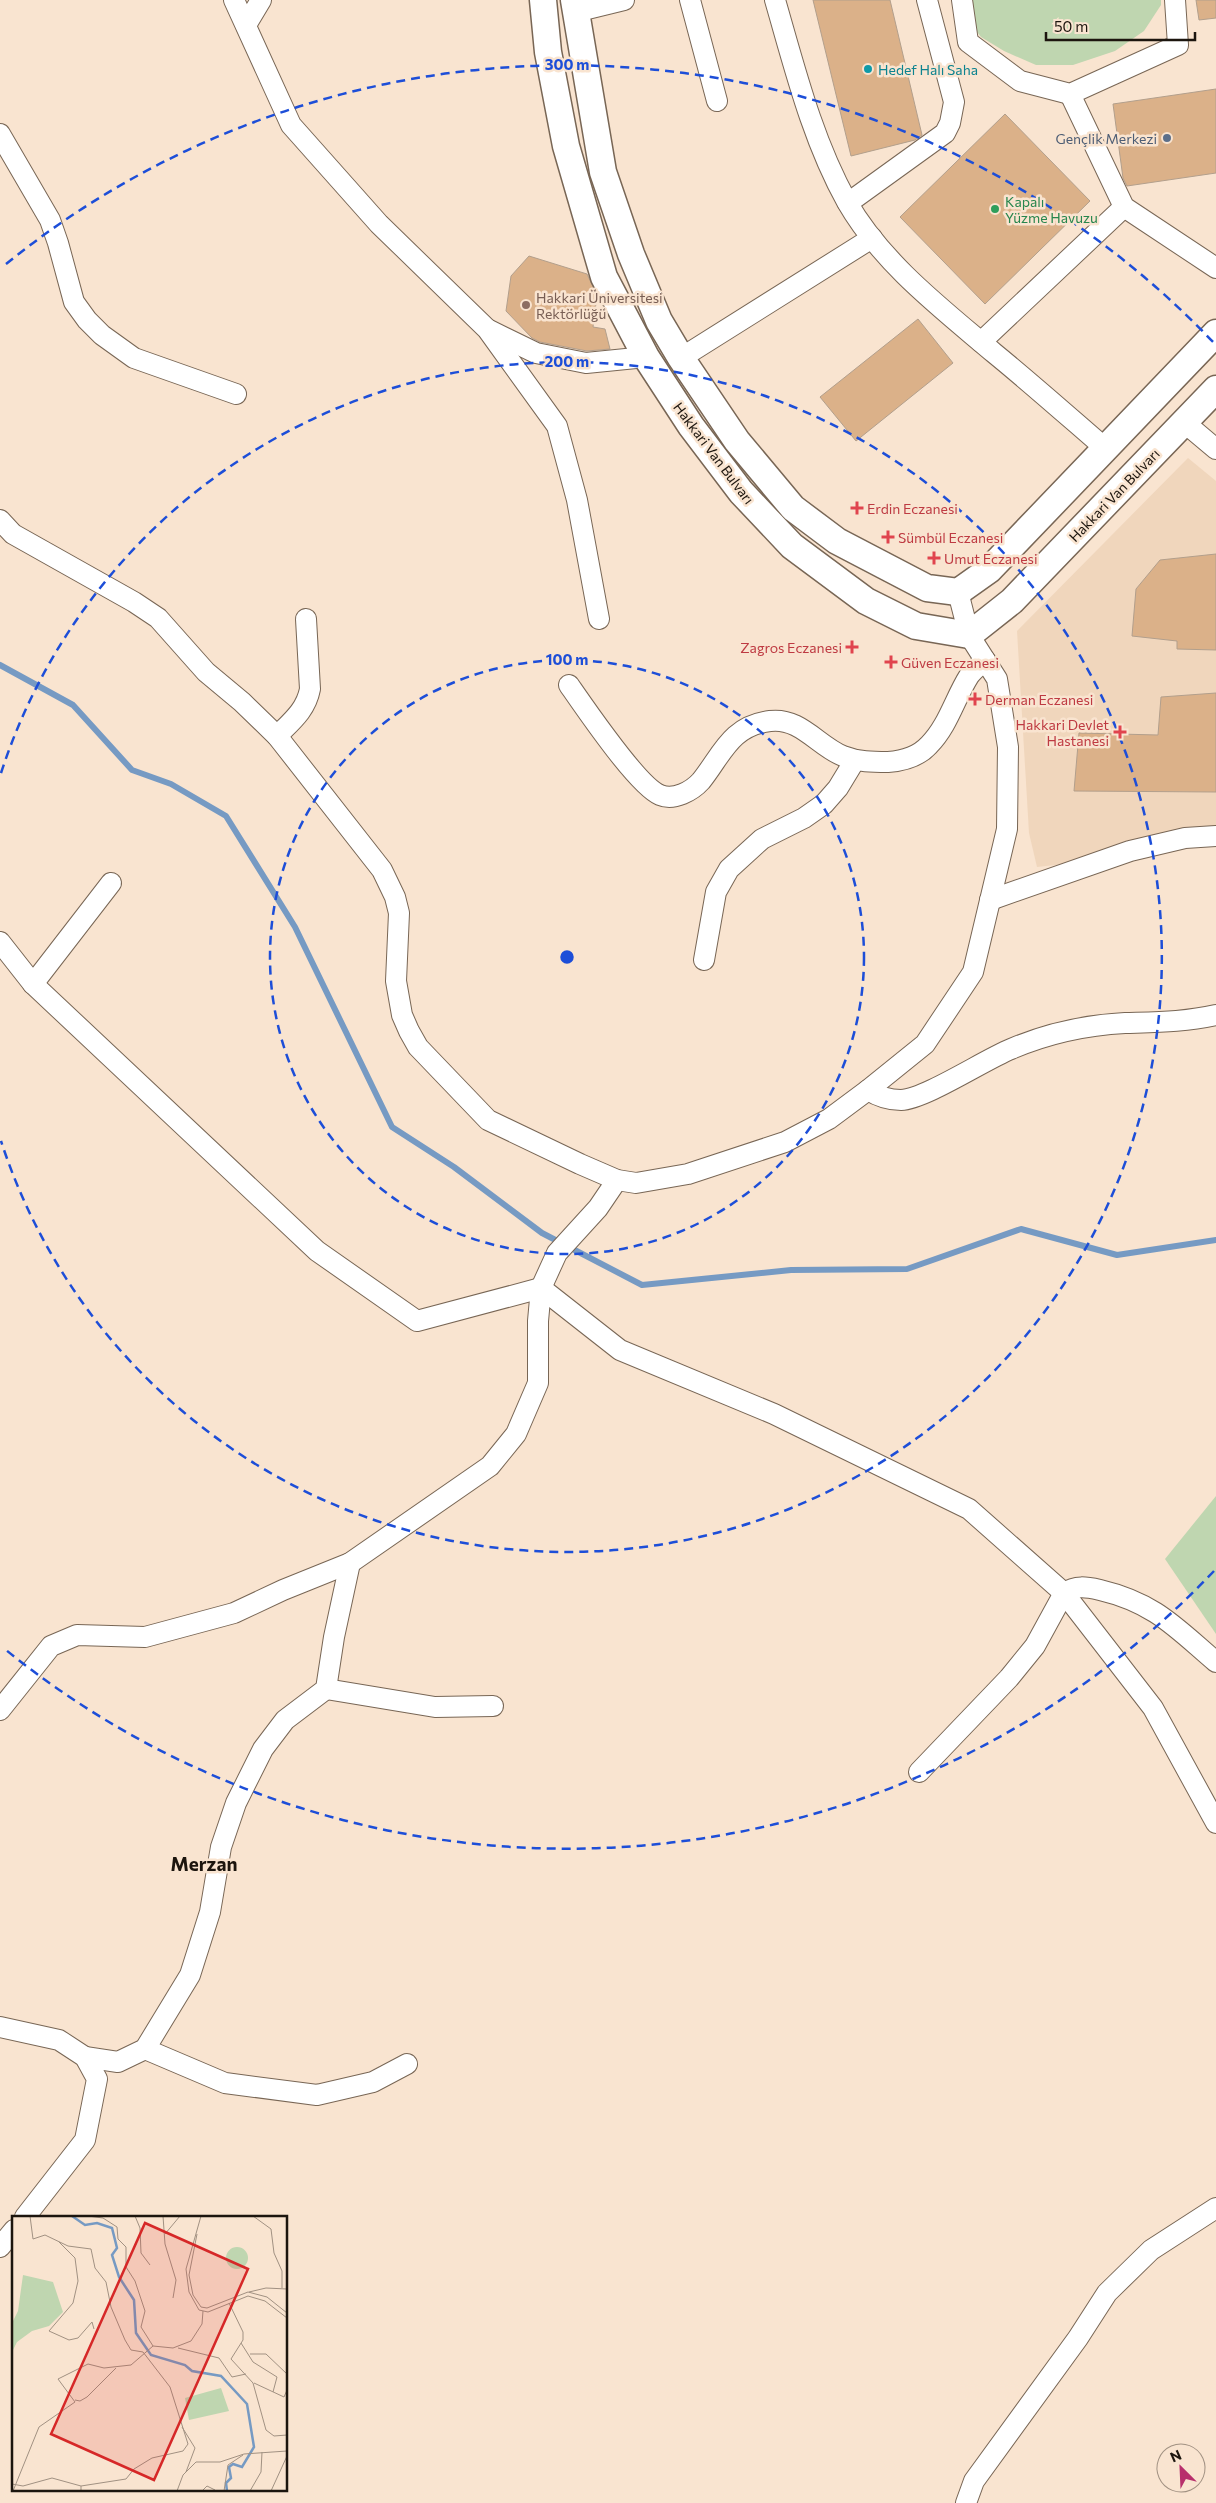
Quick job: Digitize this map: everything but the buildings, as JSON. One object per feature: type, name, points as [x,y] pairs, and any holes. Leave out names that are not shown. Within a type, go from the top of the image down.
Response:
[{"type":"main road","name":"Hakkari Van Bulvarı","points":[[543,0],[548,52],[565,137],[586,218],[604,277],[646,356],[691,426],[741,492],[792,546],[866,601],[916,626],[969,635],[1012,601],[1216,389]]},
{"type":"main road","name":"Hakkari Van Bulvarı","points":[[575,6],[603,172],[634,262],[659,321],[681,358],[737,441],[792,508],[837,541],[927,588],[958,592]]},
{"type":"main road","points":[[958,592],[989,570],[1216,333]]},
{"type":"street","points":[[234,0],[291,125],[379,224],[487,329],[557,426],[578,500],[599,619]]},
{"type":"street","points":[[246,26],[261,0]]},
{"type":"street","points":[[575,6],[624,0]]},
{"type":"street","points":[[690,0],[717,101]]},
{"type":"street","points":[[775,0],[811,122],[827,164],[848,204],[872,238],[896,266],[1106,449]]},
{"type":"street","points":[[848,204],[945,133],[950,123],[953,113],[952,91],[927,0]]},
{"type":"street","points":[[962,0],[968,42],[1020,81],[1070,94],[1178,45],[1175,0]]},
{"type":"street","points":[[1070,94],[1124,207],[1216,268]]},
{"type":"street","points":[[0,134],[50,220],[74,302],[87,320],[110,342],[134,358],[236,394]]},
{"type":"street","points":[[981,342],[1124,207]]},
{"type":"street","points":[[681,358],[872,238]]},
{"type":"street","points":[[487,329],[536,353],[586,363],[646,356]]},
{"type":"street","points":[[1184,422],[1216,449]]},
{"type":"street","points":[[0,520],[14,534],[134,602],[158,618],[206,672],[278,736],[382,870],[390,883],[399,913],[400,930],[396,964],[398,998],[409,1031],[418,1047],[488,1120],[618,1180],[636,1183],[688,1174],[784,1142],[829,1119],[925,1044],[972,972],[1007,829],[1008,748],[997,679],[969,635],[958,592]]},
{"type":"street","points":[[278,736],[305,708],[308,698],[310,678],[307,667],[306,620]]},
{"type":"street","points":[[569,685],[605,736],[647,785],[663,796],[677,796],[693,788],[700,781],[728,744],[746,730],[765,722],[791,724],[838,753],[855,760],[896,761],[921,751],[930,744],[970,676],[985,660]]},
{"type":"street","points":[[704,960],[716,892],[728,869],[762,839],[804,818],[824,804],[838,788],[855,760]]},
{"type":"street","points":[[990,900],[1130,851],[1185,838],[1216,836]]},
{"type":"street","points":[[33,984],[111,883]]},
{"type":"street","points":[[0,942],[33,984],[317,1251],[418,1321],[541,1288]]},
{"type":"street","points":[[868,1090],[883,1098],[902,1100],[923,1093],[990,1057],[1037,1039],[1093,1026],[1180,1021],[1216,1015]]},
{"type":"street","points":[[0,1710],[51,1646],[77,1635],[145,1637],[234,1613],[283,1590],[350,1563],[490,1466],[516,1434],[538,1383],[538,1321],[541,1288],[557,1254],[598,1208],[618,1180]]},
{"type":"street","points":[[541,1288],[620,1350],[774,1414],[969,1509],[1064,1593],[1153,1708],[1216,1823]]},
{"type":"street","points":[[85,2058],[118,2062],[145,2049],[190,1975],[210,1912],[221,1847],[236,1803],[263,1749],[285,1720],[326,1689],[334,1637],[350,1563]]},
{"type":"street","points":[[919,1772],[1009,1678],[1035,1646],[1064,1593],[1072,1588],[1081,1586],[1118,1594],[1139,1603],[1173,1623],[1216,1662]]},
{"type":"street","points":[[326,1689],[435,1708],[493,1706]]},
{"type":"street","points":[[5,2032],[59,2040],[85,2058],[97,2079],[85,2140],[26,2216]]},
{"type":"street","points":[[145,2049],[225,2083],[317,2095],[373,2082],[407,2064]]},
{"type":"street","points":[[966,2503],[974,2480],[1078,2338],[1107,2293],[1151,2250],[1216,2208]]},
{"type":"street","points":[[0,2247],[12,2232]]},
{"type":"shaded area","name":"Hakkari Devlet Hastanesi","points":[[1188,458],[1216,481],[1216,836],[1157,854],[1037,867],[1029,833],[1017,631]]},
{"type":"green space","points":[[968,0],[1161,0],[1161,5],[1144,31],[1115,51],[1073,65],[1036,65],[1004,51],[981,37],[970,23]]},
{"type":"green space","points":[[1216,1496],[1216,1634],[1165,1559]]},
{"type":"waterway","points":[[0,665],[73,705],[132,770],[171,784],[226,816],[295,927],[392,1127],[454,1167],[542,1233],[642,1285],[791,1270],[907,1269],[1021,1229],[1117,1255],[1216,1240]]},
{"type":"place","name":"Hedef Halı Saha","points":[[868,69]]},
{"type":"place","name":"Gençlik Merkezi","points":[[1167,138]]},
{"type":"place","name":"Kapalı Yüzme Havuzu","points":[[995,209]]},
{"type":"place","name":"Hakkari Üniversitesi Rektörlüğü","points":[[526,305]]},
{"type":"place","name":"Erdin Eczanesi","points":[[857,508]]},
{"type":"place","name":"Sümbül Eczanesi","points":[[888,537]]},
{"type":"place","name":"Umut Eczanesi","points":[[934,558]]},
{"type":"place","name":"Zagros Eczanesi","points":[[852,647]]},
{"type":"place","name":"Güven Eczanesi","points":[[891,662]]},
{"type":"place","name":"Derman Eczanesi","points":[[975,699]]},
{"type":"place","name":"Hakkari Devlet Hastanesi","points":[[1120,732]]},
{"type":"district","name":"Merzan","points":[[204,1863]]}]
